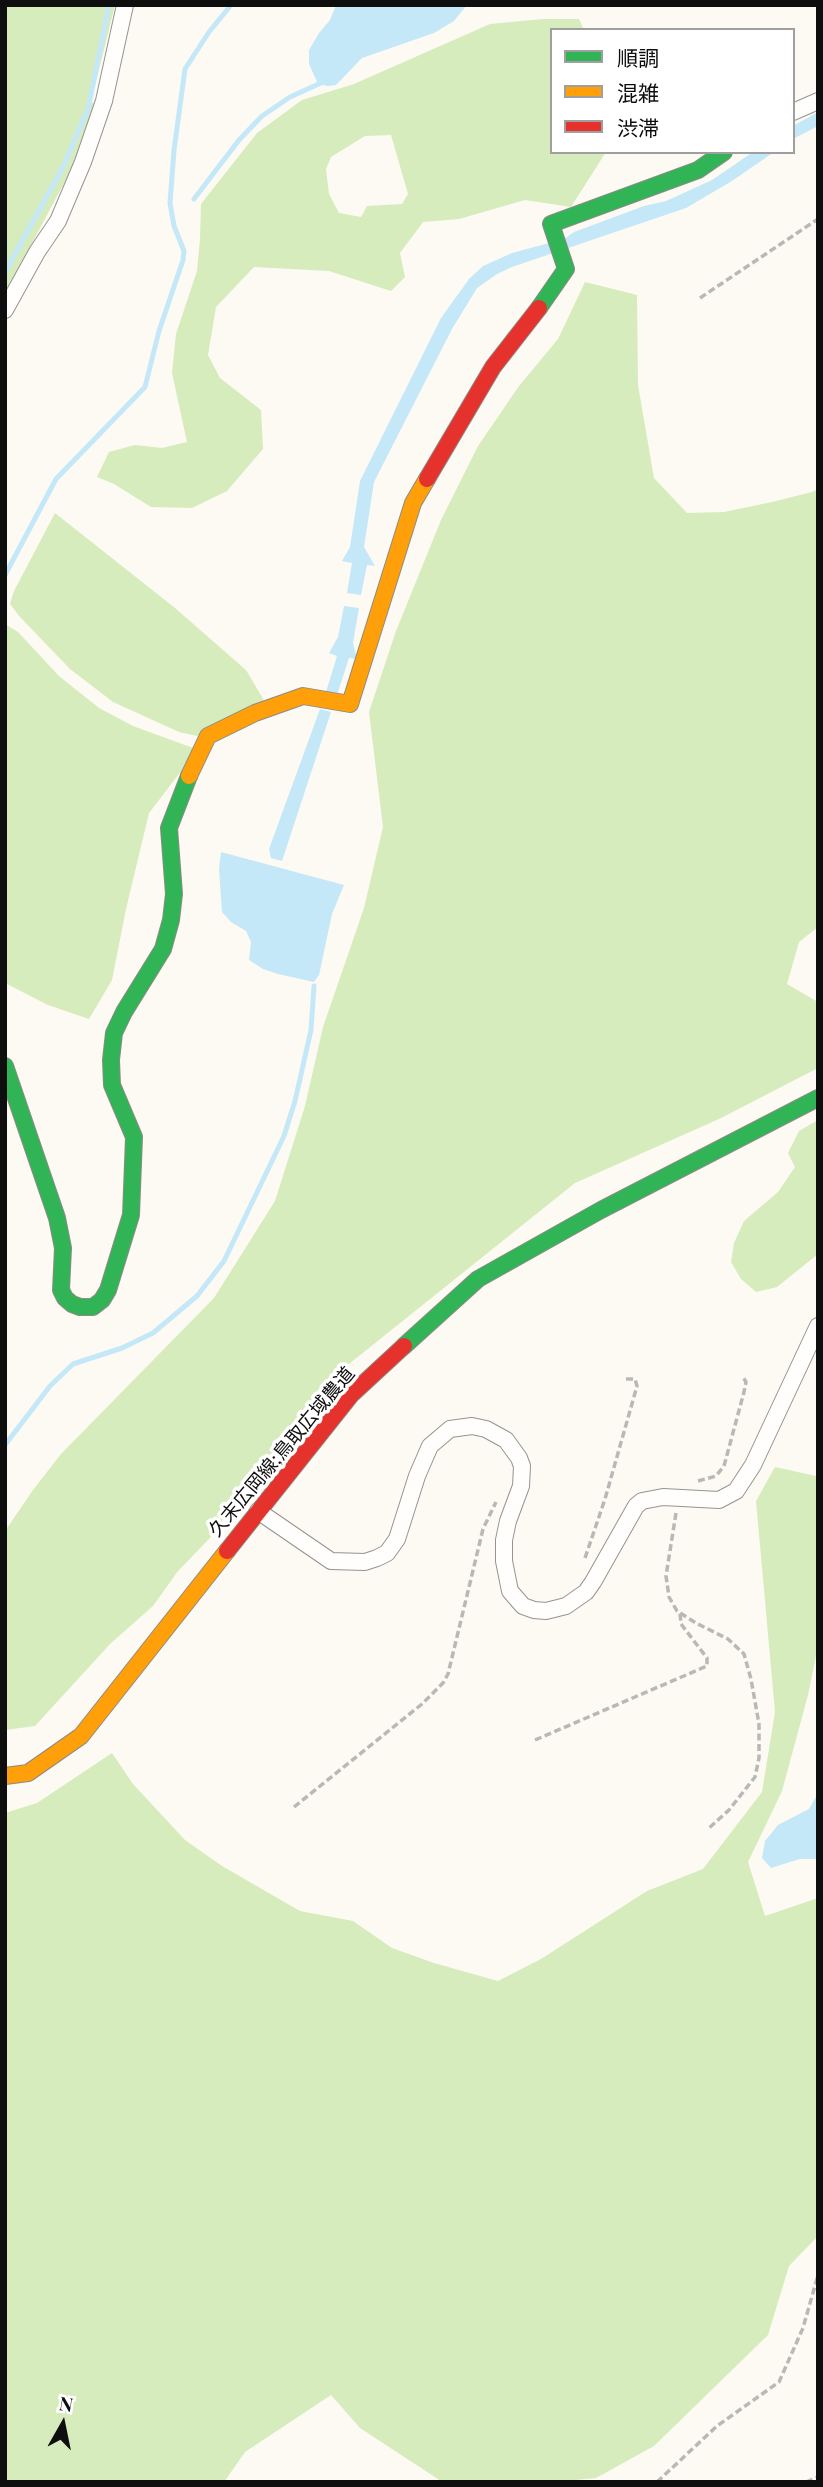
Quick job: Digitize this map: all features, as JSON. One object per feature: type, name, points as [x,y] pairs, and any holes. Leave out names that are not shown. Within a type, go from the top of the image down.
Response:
[{"type":"street","points":[[5,310],[37,252],[58,221],[83,162],[104,101],[125,5]]},
{"type":"street","points":[[795,110],[818,101]]},
{"type":"street","points":[[5,1066],[57,1218],[63,1248],[61,1290],[72,1304],[93,1307],[102,1300],[108,1290],[131,1215],[134,1137],[113,1085],[111,1060],[114,1033],[163,949],[171,920],[174,894],[169,828],[208,736],[255,713],[303,696],[350,704],[413,503],[493,367],[566,270],[551,223],[698,170],[721,154]]},
{"type":"street","name":"久末広岡線;鳥取広域農道","points":[[5,1776],[28,1773],[81,1736],[351,1395],[478,1279],[601,1210],[818,1098]]},
{"type":"street","points":[[258,1511],[331,1561],[365,1562],[387,1553],[393,1547],[423,1459],[430,1446],[450,1429],[479,1427],[506,1440],[522,1466],[522,1481],[504,1540],[504,1561],[510,1591],[523,1606],[534,1610],[546,1611],[566,1606],[583,1594],[593,1582],[636,1506],[642,1501],[651,1498],[719,1500],[728,1497],[742,1485],[818,1326]]},
{"type":"path","points":[[700,299],[818,219]]},
{"type":"path","points":[[708,1829],[729,1810],[755,1777],[760,1749],[758,1716],[744,1654],[728,1639],[680,1613],[672,1604],[666,1587],[667,1564],[681,1486],[716,1476],[724,1466],[744,1392],[746,1382],[743,1377]]},
{"type":"path","points":[[583,1594],[578,1578],[606,1499],[637,1386],[635,1379],[624,1379]]},
{"type":"path","points":[[295,1807],[428,1699],[443,1683],[448,1674],[477,1550],[487,1519],[502,1494],[516,1482],[522,1481]]},
{"type":"path","points":[[535,1740],[707,1667],[707,1658],[681,1623],[680,1613]]},
{"type":"path","points":[[657,2482],[724,2421],[779,2382],[786,2372],[803,2328],[818,2275]]},
{"type":"path","points":[[806,2482],[818,2477]]},
{"type":"green space","points":[[5,5],[115,5],[83,142],[71,170],[5,294]]},
{"type":"green space","points":[[579,19],[583,28],[550,28],[550,154],[605,154],[571,207],[525,200],[459,219],[423,222],[400,253],[405,277],[391,291],[329,271],[254,267],[216,307],[208,355],[220,378],[261,410],[263,449],[227,491],[192,508],[151,507],[114,484],[97,477],[109,452],[135,445],[162,448],[187,442],[172,373],[176,334],[197,271],[201,204],[257,133],[302,100],[354,84],[490,24]],"holes":[[[391,135],[408,194],[402,204],[367,206],[361,217],[339,213],[329,194],[326,169],[331,157],[365,136]]]},
{"type":"green space","points":[[585,282],[637,295],[638,385],[654,478],[687,513],[724,512],[818,489],[818,927],[799,942],[787,984],[818,1002],[818,1068],[719,1119],[575,1183],[339,1372],[244,1489],[210,1538],[178,1571],[153,1606],[110,1644],[35,1726],[5,1730],[5,1531],[61,1454],[214,1298],[275,1201],[305,1106],[323,1027],[364,908],[383,827],[369,712],[396,631],[441,520],[478,446],[519,386],[558,339]]},
{"type":"green space","points":[[55,513],[175,608],[246,670],[266,704],[197,736],[179,732],[113,702],[70,669],[10,604],[14,591]]},
{"type":"green space","points":[[5,624],[18,632],[59,676],[99,708],[133,726],[193,748],[192,757],[149,813],[112,980],[89,1019],[48,1005],[5,983]]},
{"type":"green space","points":[[818,1120],[818,1254],[777,1287],[756,1292],[741,1279],[731,1262],[734,1243],[744,1221],[778,1192],[795,1167],[788,1153],[799,1131]]},
{"type":"green space","points":[[775,1467],[816,1476],[818,1479],[818,1646],[808,1695],[782,1791],[748,1862],[765,1916],[818,1898],[818,2236],[789,2266],[768,2335],[654,2446],[596,2478],[554,2482],[441,2481],[360,2428],[331,2395],[245,2452],[224,2482],[5,2482],[5,1813],[37,1803],[112,1753],[133,1784],[185,1840],[222,1866],[300,1911],[353,1921],[392,1948],[498,1981],[541,1959],[647,1891],[703,1869],[762,1792],[775,1712],[756,1501]]},
{"type":"water","points":[[336,5],[467,5],[454,21],[434,33],[362,58],[336,85],[328,86],[318,84],[309,64],[309,50],[330,20]]},
{"type":"water","points":[[818,112],[818,126],[795,138],[795,125]]},
{"type":"water","points":[[750,154],[771,154],[686,208],[512,267],[477,288],[452,329],[374,482],[364,547],[375,566],[367,565],[361,595],[347,593],[352,563],[342,561],[350,547],[360,481],[441,318],[469,279],[483,266],[512,253],[564,239],[574,232],[644,206],[666,201],[712,180]]},
{"type":"water","points":[[344,606],[359,608],[353,643],[357,659],[349,658],[337,695],[325,695],[337,656],[329,653],[338,637]]},
{"type":"water","points":[[320,709],[331,712],[282,861],[271,858],[269,849]]},
{"type":"water","points":[[221,852],[344,885],[332,914],[319,975],[314,982],[263,969],[249,960],[251,942],[246,931],[231,922],[222,912],[219,869]]},
{"type":"water","points":[[818,1793],[818,1859],[800,1859],[771,1868],[762,1858],[765,1841],[778,1825],[809,1809]]},
{"type":"waterway","points":[[5,272],[63,167],[88,109],[109,5]]},
{"type":"waterway","points":[[5,575],[56,479],[145,387],[159,331],[183,260],[184,251],[174,226],[170,203],[185,69],[209,32],[231,5]]},
{"type":"waterway","points":[[194,199],[239,140],[262,116],[290,97],[323,82]]},
{"type":"waterway","points":[[5,1445],[50,1386],[73,1364],[122,1348],[153,1333],[197,1296],[224,1261],[284,1136],[311,1030],[314,986]]},
{"type":"traffic: fast","points":[[539,308],[566,269],[551,224],[698,170],[721,154]]},
{"type":"traffic: fast","points":[[5,1066],[57,1218],[63,1248],[61,1290],[72,1304],[93,1307],[102,1300],[108,1290],[131,1215],[134,1137],[112,1085],[114,1033],[163,949],[171,920],[174,894],[169,828],[189,776]]},
{"type":"traffic: fast","points":[[404,1346],[478,1279],[601,1210],[818,1098]]},
{"type":"traffic: slow","points":[[189,776],[208,736],[255,713],[303,696],[350,704],[413,503],[427,479]]},
{"type":"traffic: slow","points":[[5,1776],[28,1773],[81,1736],[227,1551]]},
{"type":"traffic: jam","points":[[427,479],[493,367],[539,308]]},
{"type":"traffic: jam","points":[[227,1551],[351,1395],[404,1346]]}]
